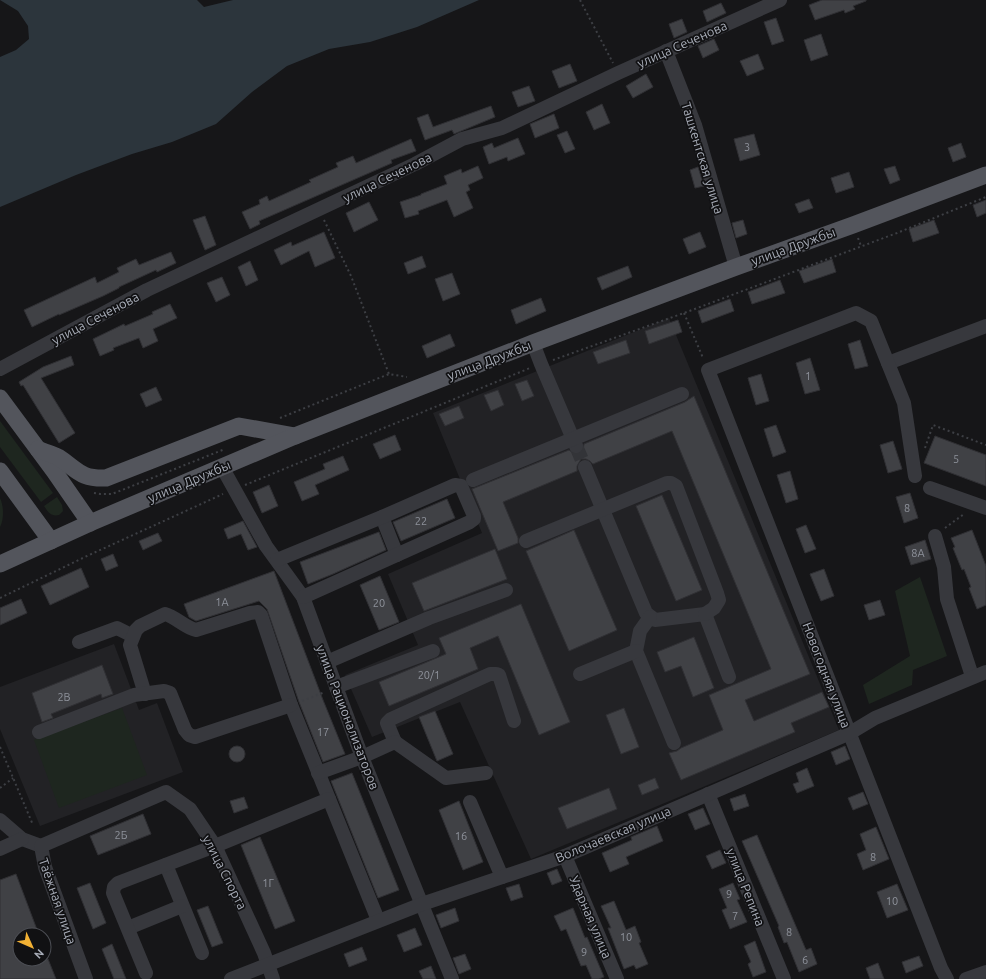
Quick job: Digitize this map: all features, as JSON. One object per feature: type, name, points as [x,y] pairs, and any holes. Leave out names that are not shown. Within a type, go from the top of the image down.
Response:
[{"type":"main road","name":"улица Дружбы","points":[[0,564],[90,523],[296,436],[533,343],[986,175]]},
{"type":"main road","points":[[0,398],[90,523]]},
{"type":"main road","points":[[38,449],[58,457],[80,474],[93,478],[106,478],[239,426],[296,436]]},
{"type":"main road","points":[[0,471],[51,541]]},
{"type":"street","name":"улица Сеченова","points":[[0,369],[146,290],[319,210],[415,164],[462,139],[502,128],[618,73],[780,0]]},
{"type":"street","name":"Ташкентская улица","points":[[666,51],[695,125],[736,267]]},
{"type":"street","points":[[708,370],[856,314],[871,321],[904,403],[915,476]]},
{"type":"street","points":[[888,363],[986,326]]},
{"type":"street","points":[[533,343],[574,442]]},
{"type":"street","name":"Новогодняя улица","points":[[708,370],[941,968],[947,979]]},
{"type":"street","points":[[473,480],[574,442],[682,394]]},
{"type":"street","name":"улица Рационализаторов","points":[[222,467],[266,546],[303,597],[362,757],[452,979]]},
{"type":"street","points":[[526,541],[603,510],[667,483],[670,483],[676,486],[719,600],[714,608],[705,614],[655,620],[646,613],[603,510],[585,467]]},
{"type":"street","points":[[277,560],[457,485],[461,486],[474,516],[474,519],[470,522],[303,597]]},
{"type":"street","points":[[930,488],[986,508]]},
{"type":"street","points":[[382,517],[397,555]]},
{"type":"street","points":[[934,536],[944,567],[947,599],[972,676]]},
{"type":"street","points":[[327,662],[429,618],[506,590]]},
{"type":"street","points":[[145,694],[130,645],[136,630],[140,626],[165,614],[170,615],[188,628],[196,630],[250,613],[258,612],[261,615],[291,705],[378,920]]},
{"type":"street","points":[[705,614],[729,677]]},
{"type":"street","points":[[650,617],[640,631],[636,651],[674,743]]},
{"type":"street","points":[[79,642],[117,628],[133,636]]},
{"type":"street","points":[[336,687],[433,651]]},
{"type":"street","points":[[580,674],[636,651]]},
{"type":"street","name":"Волочаевская улица","points":[[231,979],[378,920],[565,856],[850,733],[875,718],[972,676],[986,672]]},
{"type":"street","points":[[486,773],[446,778],[395,742],[387,723],[391,719],[490,674],[499,675],[514,721]]},
{"type":"street","points":[[39,732],[134,695],[164,692],[170,693],[185,730],[189,735],[195,737],[291,705]]},
{"type":"street","points":[[318,773],[362,757],[395,742]]},
{"type":"street","name":"улица Спорта","points":[[41,846],[166,792],[190,809],[214,846],[268,964],[273,979]]},
{"type":"street","name":"улица Репина","points":[[708,794],[784,979]]},
{"type":"street","points":[[146,973],[113,893],[114,887],[118,883],[329,799]]},
{"type":"street","points":[[470,802],[502,877]]},
{"type":"street","name":"Таёжная улица","points":[[0,820],[22,839],[41,846],[45,867],[83,978]]},
{"type":"street","points":[[0,849],[22,839]]},
{"type":"street","name":"Ударная улица","points":[[565,856],[617,979]]},
{"type":"street","points":[[166,865],[202,953]]},
{"type":"street","points":[[128,928],[182,906]]},
{"type":"street","points":[[966,979],[986,972]]},
{"type":"path","points":[[580,0],[618,73]]},
{"type":"path","points":[[0,598],[87,556],[234,489],[541,364],[684,313],[897,233],[986,197]]},
{"type":"path","points":[[319,210],[351,276],[390,374]]},
{"type":"path","points":[[684,313],[708,370]]},
{"type":"path","points":[[923,454],[933,425],[986,445]]},
{"type":"path","points":[[934,536],[967,511]]},
{"type":"path","points":[[291,705],[336,687]]},
{"type":"path","points":[[0,747],[34,825]]},
{"type":"path","points":[[0,788],[13,778]]},
{"type":"shaded area","points":[[0,0],[197,0],[204,7],[233,0],[479,0],[417,27],[370,42],[329,49],[287,66],[252,92],[216,124],[172,142],[132,154],[76,175],[0,207],[0,57],[16,50],[29,39],[28,26],[18,11]]},
{"type":"shaded area","points":[[669,318],[839,730],[531,859],[460,702],[372,737],[345,675],[418,645],[388,574],[482,533],[433,413]]},
{"type":"shaded area","points":[[0,421],[53,493],[41,502],[0,447]]},
{"type":"shaded area","points":[[57,497],[62,505],[63,511],[59,515],[52,515],[44,506]]},
{"type":"shaded area","points":[[0,498],[3,513],[0,527]]},
{"type":"shaded area","points":[[920,577],[947,656],[913,670],[912,685],[869,704],[863,685],[910,656],[895,591]]},
{"type":"shaded area","points":[[114,644],[139,710],[157,703],[183,772],[40,826],[0,729],[0,687]]},
{"type":"shaded area","points":[[122,708],[147,775],[59,808],[34,740]]},
{"type":"building","points":[[822,0],[866,1],[853,6],[855,9],[845,13],[844,10],[815,20],[809,5]]},
{"type":"building","points":[[721,3],[726,13],[707,22],[703,11]]},
{"type":"building","points":[[776,18],[784,41],[772,45],[764,22]]},
{"type":"building","points":[[682,19],[687,32],[674,38],[669,24]]},
{"type":"building","points":[[821,34],[828,55],[811,61],[804,40]]},
{"type":"building","points":[[714,39],[719,50],[703,58],[698,46]]},
{"type":"building","points":[[758,54],[764,69],[747,76],[740,61]]},
{"type":"building","points":[[570,64],[577,81],[559,88],[552,71]]},
{"type":"building","points":[[646,74],[653,87],[633,98],[626,86]]},
{"type":"building","points":[[529,86],[535,101],[518,107],[512,92]]},
{"type":"building","points":[[602,104],[610,123],[594,130],[586,112]]},
{"type":"building","points":[[491,106],[495,117],[454,134],[452,130],[425,140],[417,118],[428,114],[433,127]]},
{"type":"building","points":[[554,114],[559,128],[535,138],[530,124]]},
{"type":"building","points":[[567,131],[575,149],[565,153],[557,135]]},
{"type":"building","points":[[754,134],[760,155],[740,161],[734,139]]},
{"type":"building","points":[[518,138],[525,154],[508,161],[507,157],[489,164],[483,147],[492,143],[494,148]]},
{"type":"building","points":[[411,139],[416,151],[391,160],[392,163],[259,221],[260,224],[250,229],[242,212],[260,204],[259,200],[267,196],[269,201],[311,182],[309,180],[338,167],[336,163],[353,156],[356,163]]},
{"type":"building","points":[[961,143],[966,157],[953,162],[948,148]]},
{"type":"building","points":[[478,166],[483,178],[468,185],[470,190],[466,192],[473,208],[454,217],[447,200],[418,211],[419,214],[405,218],[400,202],[447,184],[444,176],[461,169],[462,173]]},
{"type":"building","points":[[895,166],[900,180],[890,184],[884,169]]},
{"type":"building","points":[[698,167],[704,186],[695,188],[690,170]]},
{"type":"building","points":[[849,172],[854,187],[836,193],[831,178]]},
{"type":"building","points":[[809,199],[813,208],[799,213],[795,204]]},
{"type":"building","points":[[986,200],[986,213],[977,217],[973,205]]},
{"type":"building","points":[[369,202],[378,220],[354,232],[346,213]]},
{"type":"building","points":[[205,216],[216,245],[205,250],[193,220]]},
{"type":"building","points":[[743,220],[747,234],[736,238],[732,223]]},
{"type":"building","points":[[934,220],[939,233],[913,242],[909,229]]},
{"type":"building","points":[[324,232],[335,258],[315,267],[309,251],[281,265],[274,250],[291,242],[292,246]]},
{"type":"building","points":[[700,232],[706,247],[689,254],[683,239]]},
{"type":"building","points":[[171,252],[176,263],[157,272],[156,270],[103,296],[32,327],[24,310],[95,277],[97,283],[119,272],[117,268],[136,259],[139,265]]},
{"type":"building","points":[[422,256],[426,267],[408,274],[404,263]]},
{"type":"building","points":[[832,259],[836,272],[804,283],[799,271]]},
{"type":"building","points":[[250,261],[258,280],[246,286],[238,267]]},
{"type":"building","points":[[628,266],[632,277],[602,290],[597,278]]},
{"type":"building","points":[[452,273],[460,294],[443,301],[435,279]]},
{"type":"building","points":[[222,277],[230,295],[216,302],[207,283]]},
{"type":"building","points":[[780,280],[785,293],[752,304],[748,292]]},
{"type":"building","points":[[541,298],[546,311],[516,324],[511,310]]},
{"type":"building","points":[[730,299],[734,311],[702,323],[698,311]]},
{"type":"building","points":[[170,304],[177,318],[153,329],[158,341],[143,348],[139,338],[113,348],[114,350],[100,356],[93,339],[124,324],[125,326],[153,314],[152,312]]},
{"type":"building","points":[[678,320],[682,332],[649,344],[645,331]]},
{"type":"building","points":[[450,334],[455,346],[427,358],[422,346]]},
{"type":"building","points":[[626,340],[630,353],[598,364],[593,352]]},
{"type":"building","points":[[860,340],[868,366],[855,369],[848,344]]},
{"type":"building","points":[[71,356],[74,365],[41,378],[75,433],[59,443],[23,385],[21,386],[19,382],[43,367]]},
{"type":"building","points":[[810,358],[820,390],[805,394],[796,363]]},
{"type":"building","points":[[761,374],[769,401],[756,405],[748,378]]},
{"type":"building","points":[[527,380],[534,396],[522,401],[515,384]]},
{"type":"building","points":[[156,387],[162,400],[146,407],[140,394]]},
{"type":"building","points":[[498,390],[504,405],[491,411],[484,395]]},
{"type":"building","points":[[694,396],[810,674],[745,700],[754,721],[822,692],[829,707],[791,723],[795,732],[681,780],[669,753],[677,751],[723,730],[709,695],[771,669],[672,431],[593,464],[586,459],[581,459],[577,466],[577,471],[503,502],[518,538],[518,543],[498,551],[472,489],[569,450],[575,454],[579,454],[583,451],[584,444],[685,402]]},
{"type":"building","points":[[459,406],[464,418],[445,426],[439,414]]},
{"type":"building","points":[[776,425],[786,452],[773,457],[764,429]]},
{"type":"building","points":[[395,435],[401,450],[380,459],[373,444]]},
{"type":"building","points":[[935,436],[986,455],[986,486],[924,463]]},
{"type":"building","points":[[893,441],[902,469],[888,473],[880,445]]},
{"type":"building","points":[[343,456],[349,470],[315,485],[319,494],[302,501],[294,482],[325,469],[323,464]]},
{"type":"building","points":[[790,471],[798,499],[786,503],[777,475]]},
{"type":"building","points":[[269,485],[278,506],[262,513],[253,492]]},
{"type":"building","points":[[910,493],[918,518],[904,523],[896,497]]},
{"type":"building","points":[[662,495],[702,590],[676,601],[636,506]]},
{"type":"building","points":[[447,499],[455,518],[401,541],[393,522]]},
{"type":"building","points":[[243,521],[257,547],[248,550],[241,534],[228,539],[224,529]]},
{"type":"building","points":[[806,525],[816,549],[805,553],[796,529]]},
{"type":"building","points":[[574,530],[617,630],[569,651],[526,551]]},
{"type":"building","points":[[972,530],[986,566],[986,605],[977,609],[969,588],[971,587],[953,548],[955,547],[951,538]]},
{"type":"building","points":[[379,532],[386,550],[308,584],[300,562]]},
{"type":"building","points":[[158,533],[162,541],[143,550],[139,541]]},
{"type":"building","points":[[925,540],[931,559],[911,565],[905,547]]},
{"type":"building","points":[[495,549],[507,579],[424,611],[412,583]]},
{"type":"building","points":[[113,554],[118,566],[106,571],[101,559]]},
{"type":"building","points":[[81,568],[89,587],[50,605],[41,586]]},
{"type":"building","points":[[824,569],[834,596],[821,601],[810,574]]},
{"type":"building","points":[[274,571],[345,754],[323,762],[299,702],[267,609],[259,601],[196,621],[189,617],[184,604]]},
{"type":"building","points":[[380,576],[399,622],[379,630],[360,585]]},
{"type":"building","points":[[21,599],[27,613],[0,625],[0,608]]},
{"type":"building","points":[[880,600],[885,615],[869,620],[864,605]]},
{"type":"building","points":[[521,604],[570,722],[539,735],[498,636],[470,648],[478,669],[389,706],[379,682],[446,654],[439,638]]},
{"type":"building","points":[[694,637],[714,688],[693,697],[681,666],[665,672],[657,652]]},
{"type":"building","points":[[102,665],[113,694],[102,698],[101,694],[51,714],[53,718],[42,722],[32,693]]},
{"type":"building","points":[[624,708],[639,747],[621,754],[606,715]]},
{"type":"building","points":[[435,711],[453,754],[437,761],[419,717]]},
{"type":"building","points":[[237,746],[244,751],[245,754],[240,761],[237,762],[230,757],[229,754],[234,747]]},
{"type":"building","points":[[845,746],[850,759],[836,765],[831,752]]},
{"type":"building","points":[[807,768],[814,786],[797,793],[793,784],[799,782],[796,773]]},
{"type":"building","points":[[352,773],[399,890],[378,898],[331,781]]},
{"type":"building","points":[[655,778],[659,788],[642,795],[638,785]]},
{"type":"building","points":[[609,788],[617,809],[567,829],[558,808]]},
{"type":"building","points":[[863,792],[868,804],[853,810],[848,798]]},
{"type":"building","points":[[745,794],[749,806],[734,811],[730,799]]},
{"type":"building","points":[[244,797],[248,808],[234,813],[230,801]]},
{"type":"building","points":[[459,801],[483,862],[463,870],[439,810]]},
{"type":"building","points":[[703,808],[710,824],[695,830],[688,814]]},
{"type":"building","points":[[143,814],[151,834],[98,855],[90,836]]},
{"type":"building","points":[[657,826],[663,841],[626,857],[629,864],[610,872],[602,853],[632,840],[631,837]]},
{"type":"building","points":[[876,827],[889,859],[863,870],[857,854],[866,850],[860,834]]},
{"type":"building","points":[[757,835],[806,950],[811,948],[817,964],[799,972],[787,942],[784,943],[778,927],[779,926],[742,841]]},
{"type":"building","points":[[260,837],[295,921],[275,929],[241,845]]},
{"type":"building","points":[[720,850],[726,863],[712,869],[706,856]]},
{"type":"building","points":[[557,869],[562,881],[552,885],[547,873]]},
{"type":"building","points":[[16,874],[36,927],[12,927],[12,967],[51,967],[56,979],[0,979],[0,880]]},
{"type":"building","points":[[90,883],[106,923],[93,929],[77,888]]},
{"type":"building","points":[[733,883],[740,899],[737,900],[747,922],[730,929],[722,910],[727,908],[719,889]]},
{"type":"building","points":[[519,884],[523,897],[511,901],[506,888]]},
{"type":"building","points":[[897,884],[908,910],[887,918],[877,892]]},
{"type":"building","points":[[614,901],[626,930],[635,926],[641,942],[639,943],[648,964],[636,969],[634,965],[624,969],[608,928],[611,928],[601,906]]},
{"type":"building","points":[[208,906],[223,943],[212,947],[197,910]]},
{"type":"building","points":[[455,908],[459,921],[441,928],[436,915]]},
{"type":"building","points":[[573,908],[585,938],[587,937],[604,977],[592,979],[586,965],[581,966],[566,929],[561,931],[554,916]]},
{"type":"building","points":[[415,928],[422,945],[404,952],[397,935]]},
{"type":"building","points":[[755,941],[766,972],[753,977],[748,964],[751,962],[744,946]]},
{"type":"building","points":[[112,944],[126,979],[114,979],[102,949]]},
{"type":"building","points":[[362,947],[367,960],[349,967],[344,954]]},
{"type":"building","points":[[465,954],[471,969],[459,974],[453,958]]},
{"type":"building","points":[[919,956],[923,966],[906,973],[902,962]]},
{"type":"building","points":[[878,963],[884,979],[870,979],[866,968]]},
{"type":"building","points":[[431,966],[436,979],[423,979],[419,971]]},
{"type":"tunnel","points":[[576,446],[585,467]]}]
